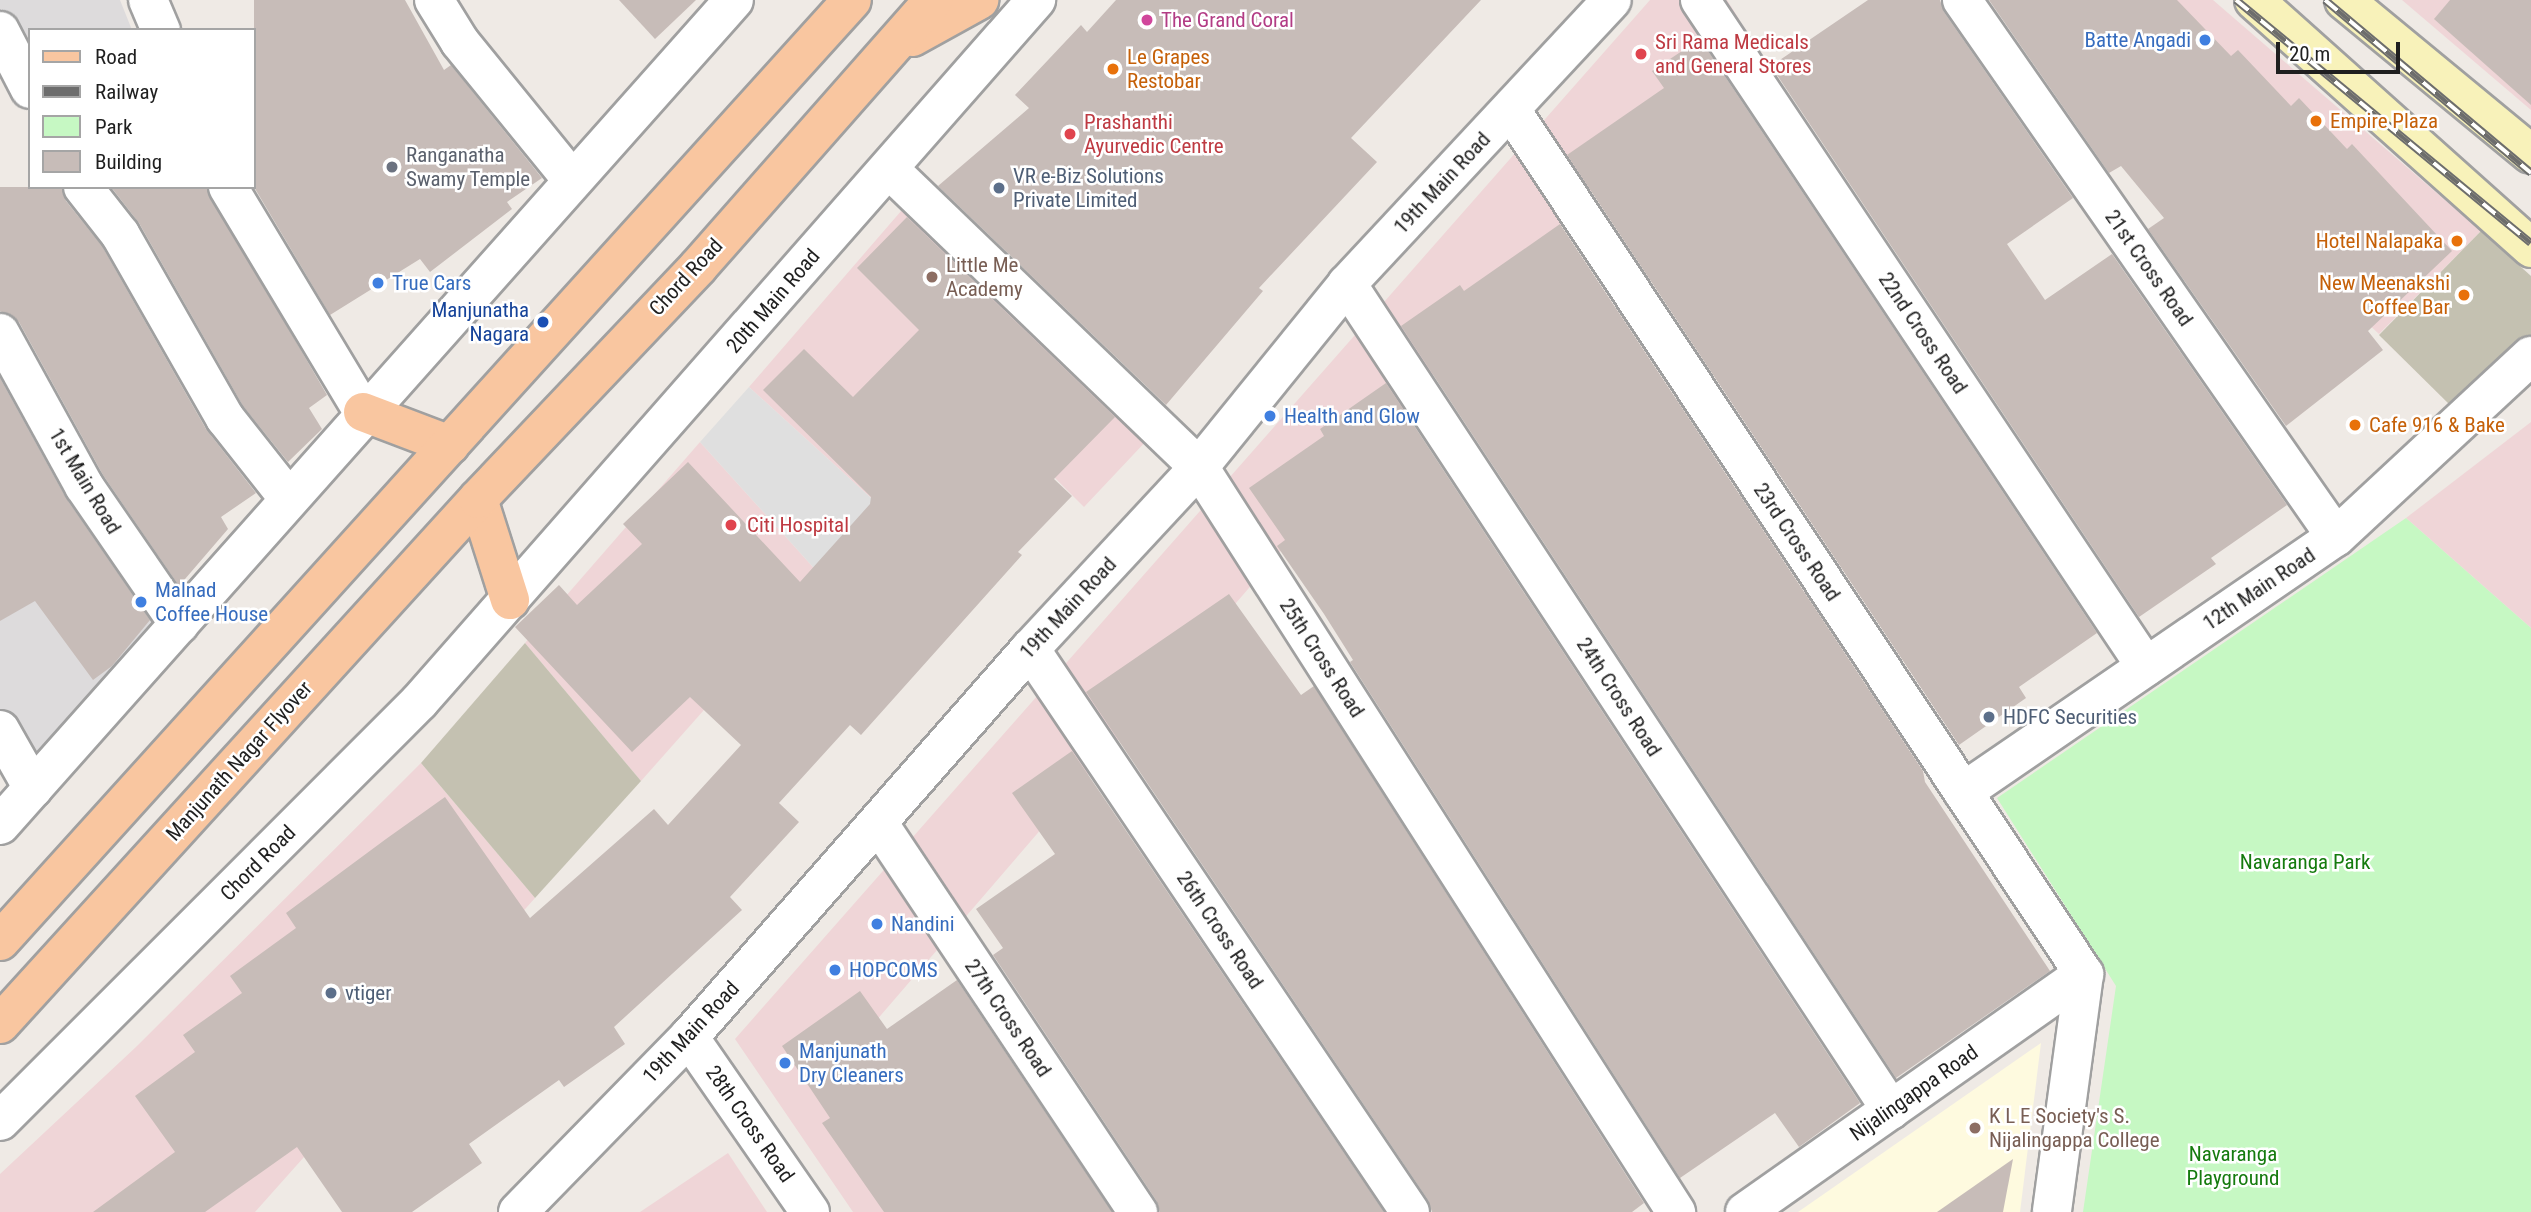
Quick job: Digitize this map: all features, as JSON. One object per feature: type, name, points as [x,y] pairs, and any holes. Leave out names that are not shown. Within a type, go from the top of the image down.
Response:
[{"type":"main road","name":"Chord Road","points":[[478,499],[698,267],[933,0]]},
{"type":"main road","points":[[889,50],[979,0]]},
{"type":"main road","points":[[2254,0],[2531,248]]},
{"type":"main road","points":[[2344,0],[2531,154]]},
{"type":"main road","points":[[0,941],[848,3]]},
{"type":"main road","points":[[363,412],[450,445]]},
{"type":"main road","points":[[478,499],[510,600]]},
{"type":"main road","name":"Manjunath Nagar Flyover","points":[[0,1024],[478,499]]},
{"type":"street","points":[[148,0],[160,28]]},
{"type":"street","points":[[435,0],[460,42],[572,180]]},
{"type":"street","name":"20th Main Road","points":[[510,600],[1036,0]]},
{"type":"street","name":"19th Main Road","points":[[519,1212],[689,1037],[879,824],[1030,649],[1199,467],[1346,285],[1612,0]]},
{"type":"street","name":"22nd Cross Road","points":[[1700,0],[2146,667]]},
{"type":"street","name":"21st Cross Road","points":[[1962,0],[2336,537]]},
{"type":"street","points":[[0,825],[363,412],[572,180],[721,5]]},
{"type":"street","points":[[0,31],[28,85]]},
{"type":"street","name":"23rd Cross Road","points":[[1511,110],[2084,974]]},
{"type":"street","name":"25th Cross Road","points":[[889,169],[1199,467],[1676,1212]]},
{"type":"street","points":[[85,189],[120,234],[225,418],[289,499]]},
{"type":"street","points":[[229,189],[363,412]]},
{"type":"street","name":"24th Cross Road","points":[[1346,285],[1891,1110]]},
{"type":"street","name":"1st Main Road","points":[[0,332],[84,486],[179,624]]},
{"type":"street","name":"12th Main Road","points":[[1963,792],[2336,537],[2531,356]]},
{"type":"street","name":"Chord Road","points":[[0,1121],[419,702],[510,600]]},
{"type":"street","name":"26th Cross Road","points":[[1030,649],[1410,1212]]},
{"type":"street","points":[[0,730],[33,788]]},
{"type":"street","name":"27th Cross Road","points":[[879,824],[1138,1212]]},
{"type":"street","points":[[2052,1212],[2084,974]]},
{"type":"street","name":"Nijalingappa Road","points":[[1745,1212],[2084,974]]},
{"type":"street","name":"28th Cross Road","points":[[689,1037],[810,1212]]},
{"type":"shaded area","points":[[0,0],[120,0],[131,28],[28,28],[28,77],[0,23]]},
{"type":"shaded area","points":[[1650,0],[1727,0],[1739,19],[875,1022],[1002,1212],[853,1212],[735,1039]]},
{"type":"shaded area","points":[[2018,0],[2213,0],[2481,231],[2379,334]]},
{"type":"shaded area","points":[[2402,0],[2531,0],[2531,110]]},
{"type":"shaded area","points":[[908,203],[1149,438],[1084,507],[978,401],[882,508],[749,387]]},
{"type":"shaded area","points":[[2481,231],[2531,276],[2531,338],[2453,408],[2379,335]]},
{"type":"shaded area","points":[[0,351],[163,626],[28,761],[0,712]]},
{"type":"shaded area","points":[[749,387],[882,508],[822,577],[700,442]]},
{"type":"shaded area","points":[[2531,422],[2531,628],[2406,518]]},
{"type":"shaded area","points":[[700,442],[822,577],[641,781],[525,643]]},
{"type":"shaded area","points":[[525,643],[641,781],[535,898],[421,763]]},
{"type":"shaded area","points":[[421,763],[535,898],[255,1212],[0,1212],[0,1174],[136,1047]]},
{"type":"shaded area","name":"K L E Society's S. Nijalingappa College","points":[[2041,1043],[2020,1212],[1798,1212]]},
{"type":"shaded area","points":[[728,1153],[767,1212],[640,1212]]},
{"type":"green space","name":"Navaranga Park","points":[[2406,518],[2531,628],[2531,1212],[2083,1212],[2116,986],[1997,798]]},
{"type":"building","points":[[254,0],[405,0],[444,70],[451,65],[542,178],[507,202],[512,209],[430,272],[420,259],[330,315],[255,189]]},
{"type":"building","points":[[619,0],[696,0],[655,39]]},
{"type":"building","points":[[1116,0],[1481,0],[1351,138],[1377,162],[1259,288],[1263,291],[1166,405],[938,186],[1029,108],[1015,95],[1081,25],[1087,32]]},
{"type":"building","points":[[1868,0],[1940,0],[1944,12],[2073,198],[2007,244],[2045,300],[2112,254],[2287,505],[2211,558],[2216,564],[2139,617],[1771,66]]},
{"type":"building","points":[[1989,0],[2177,0],[2231,56],[2238,50],[2291,106],[2299,98],[2347,149],[2352,144],[2452,251],[2368,331],[2383,350],[2286,426],[2148,229],[2164,218],[2121,166],[2109,173]]},
{"type":"building","points":[[2450,0],[2531,0],[2531,105],[2434,19]]},
{"type":"building","points":[[1700,39],[2097,633],[2019,687],[2026,698],[1959,745],[1567,155],[1664,88],[1652,71]]},
{"type":"building","points":[[0,187],[63,189],[66,201],[102,246],[206,429],[256,493],[221,517],[228,529],[179,586],[103,475],[19,322],[0,311]]},
{"type":"building","points":[[113,189],[207,189],[327,395],[309,408],[322,429],[288,462],[243,406],[139,223]]},
{"type":"building","points":[[907,217],[1115,417],[1054,479],[1072,496],[1018,552],[1022,555],[861,735],[850,725],[779,803],[799,822],[730,897],[742,910],[614,1027],[625,1044],[564,1087],[559,1080],[469,1144],[482,1163],[412,1212],[342,1212],[297,1147],[205,1212],[93,1212],[175,1152],[135,1096],[195,1052],[183,1035],[242,993],[230,976],[296,928],[286,913],[386,839],[445,797],[530,918],[654,809],[668,825],[741,745],[690,697],[632,752],[515,627],[559,585],[577,605],[642,544],[623,524],[688,462],[800,582],[870,504],[871,497],[763,390],[804,349],[853,397],[919,330],[857,268]]},
{"type":"building","points":[[1560,224],[1923,771],[1925,782],[2050,971],[1896,1078],[1401,326],[1460,285],[1464,291]]},
{"type":"building","points":[[0,378],[66,498],[150,620],[112,666],[93,680],[35,601],[0,621]]},
{"type":"building","points":[[1386,383],[1860,1103],[1799,1147],[1775,1113],[1680,1178],[1350,662],[1353,660],[1324,614],[1277,546],[1285,540],[1249,488],[1324,436],[1320,429]]},
{"type":"building","points":[[1229,594],[1301,695],[1314,686],[1644,1203],[1632,1212],[1432,1212],[1428,1200],[1086,692]]},
{"type":"building","points":[[1072,751],[1384,1212],[1160,1212],[1156,1200],[993,955],[1003,948],[976,909],[1055,854],[1012,793]]},
{"type":"building","points":[[957,980],[1112,1212],[884,1212],[822,1123],[830,1118],[782,1046],[860,991],[887,1029]]},
{"type":"building","points":[[2013,1159],[2003,1212],[1937,1212]]},
{"type":"railway","points":[[2236,0],[2531,243]]},
{"type":"railway","points":[[2325,0],[2531,173]]},
{"type":"place","name":"The Grand Coral","points":[[1147,20]]},
{"type":"place","name":"Batte Angadi","points":[[2205,40]]},
{"type":"place","name":"Sri Rama Medicals and General Stores","points":[[1641,54]]},
{"type":"place","name":"Le Grapes Restobar","points":[[1113,69]]},
{"type":"place","name":"Empire Plaza","points":[[2316,121]]},
{"type":"place","name":"Prashanthi Ayurvedic Centre","points":[[1070,134]]},
{"type":"place","name":"Ranganatha Swamy Temple","points":[[392,167]]},
{"type":"place","name":"VR e-Biz Solutions Private Limited","points":[[999,188]]},
{"type":"place","name":"Hotel Nalapaka","points":[[2457,241]]},
{"type":"place","name":"Little Me Academy","points":[[932,277]]},
{"type":"place","name":"True Cars","points":[[378,283]]},
{"type":"place","name":"New Meenakshi Coffee Bar","points":[[2464,295]]},
{"type":"place","name":"Manjunatha Nagara","points":[[543,322]]},
{"type":"place","name":"Health and Glow","points":[[1270,416]]},
{"type":"place","name":"Cafe 916 & Bake","points":[[2355,425]]},
{"type":"place","name":"Citi Hospital","points":[[731,525]]},
{"type":"place","name":"Malnad Coffee House","points":[[141,602]]},
{"type":"place","name":"HDFC Securities","points":[[1989,717]]},
{"type":"place","name":"Nandini","points":[[877,924]]},
{"type":"place","name":"HOPCOMS","points":[[835,970]]},
{"type":"place","name":"vtiger","points":[[331,993]]},
{"type":"place","name":"Manjunath Dry Cleaners","points":[[785,1063]]},
{"type":"place","name":"K L E Society's S. Nijalingappa College","points":[[1975,1128]]},
{"type":"park label","name":"Navaranga Playground","points":[[2233,1166]]}]
